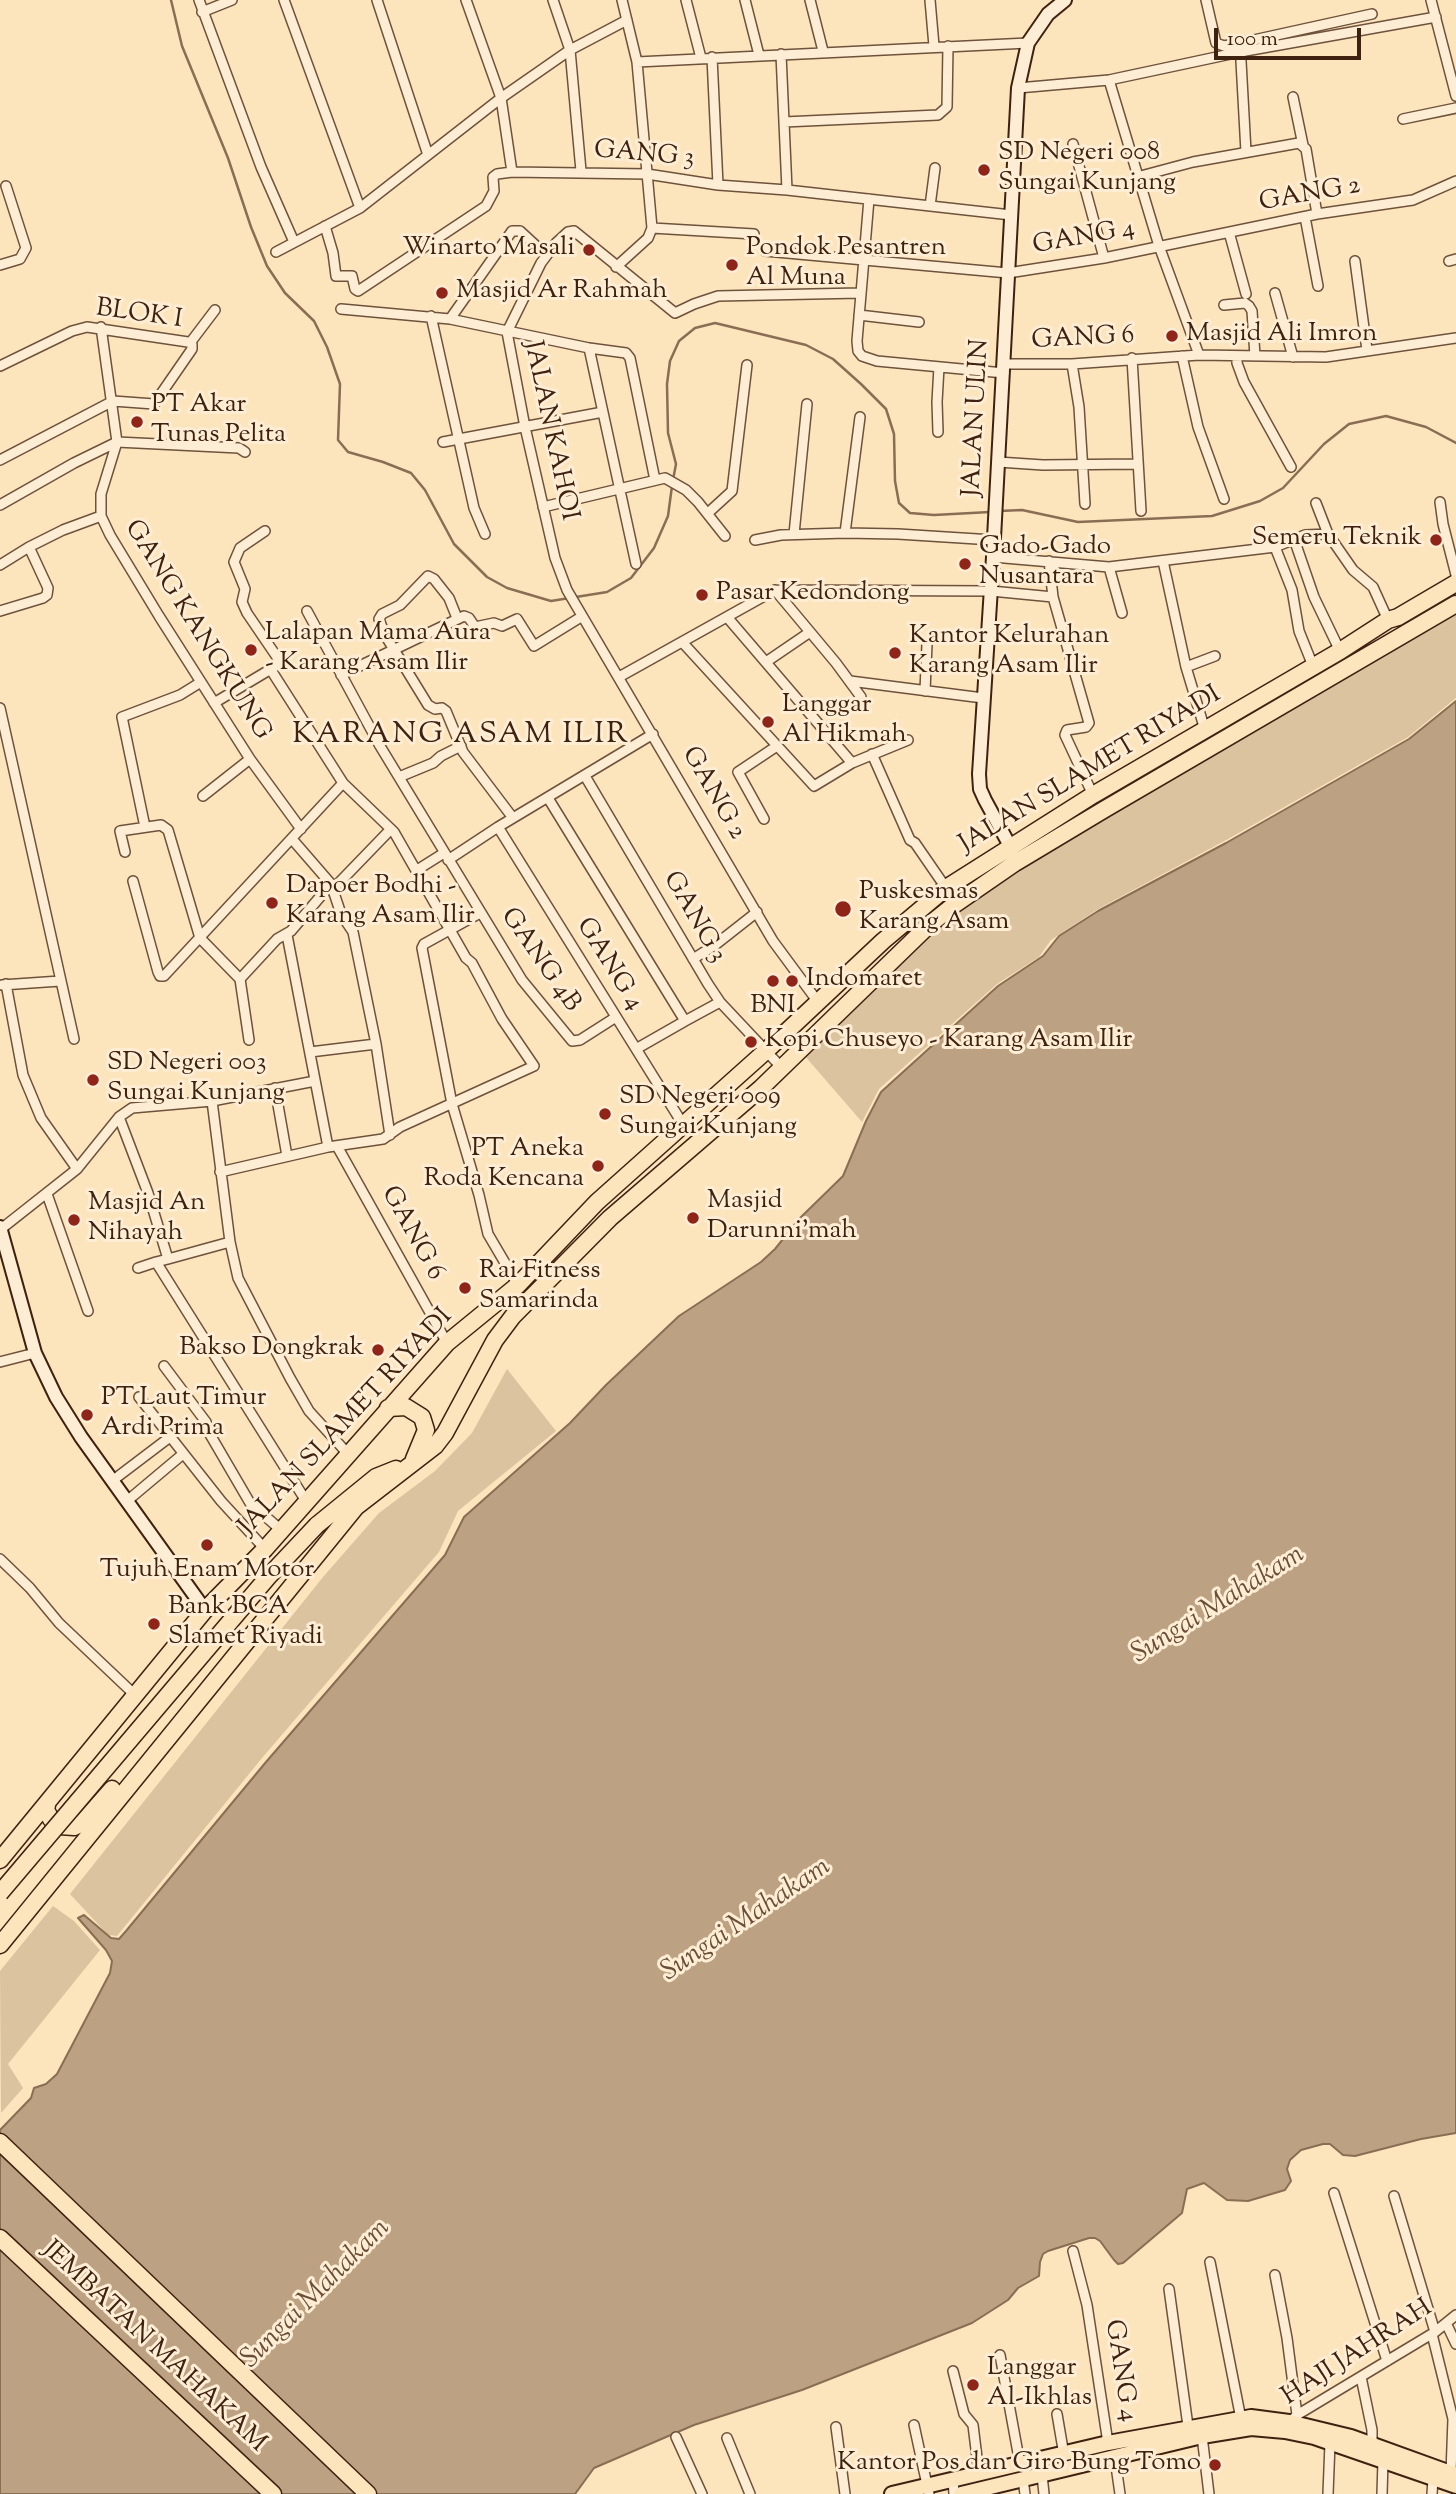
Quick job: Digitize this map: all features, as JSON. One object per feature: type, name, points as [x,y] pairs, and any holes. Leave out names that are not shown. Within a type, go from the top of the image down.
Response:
[{"type":"highway","name":"JALAN SLAMET RIYADI","points":[[0,1860],[205,1610],[265,1549],[447,1343],[518,1285],[597,1202],[768,1050],[883,941],[946,888],[1010,846],[1388,620],[1398,617],[1456,583]]},
{"type":"highway","name":"JALAN SLAMET RIYADI","points":[[0,1945],[356,1507],[435,1446],[446,1433],[495,1340],[513,1316],[610,1218],[761,1088],[929,925],[954,905],[1015,863],[1456,604]]},
{"type":"highway","points":[[1127,775],[1137,790]]},
{"type":"highway","points":[[747,1069],[761,1088]]},
{"type":"highway","points":[[387,1408],[405,1407],[417,1412],[426,1424],[424,1438],[412,1464]]},
{"type":"highway","name":"JALAN SLAMET RIYADI","points":[[0,1893],[268,1577],[317,1525],[376,1478],[412,1464]]},
{"type":"highway","points":[[47,1805],[46,1810],[51,1819],[59,1826],[67,1828],[82,1823],[168,1725],[179,1715],[192,1710]]},
{"type":"highway","points":[[0,2142],[368,2494]]},
{"type":"highway","name":"JEMBATAN MAHAKAM","points":[[0,2238],[273,2494]]},
{"type":"main road","points":[[1290,2422],[1330,2443],[1383,2461],[1433,2486],[1454,2478]]},
{"type":"main road","points":[[961,2494],[1064,2455],[1112,2442],[1188,2427],[1242,2423],[1290,2422],[1351,2437],[1454,2478]]},
{"type":"main road","points":[[892,2494],[953,2486],[979,2474],[1021,2471],[1042,2475],[1202,2437],[1242,2423]]},
{"type":"main road","points":[[1112,2442],[1117,2458]]},
{"type":"street","points":[[199,0],[261,167],[294,242]]},
{"type":"street","points":[[202,12],[232,0]]},
{"type":"street","points":[[284,0],[360,208]]},
{"type":"street","points":[[377,0],[428,155]]},
{"type":"street","points":[[325,226],[336,275],[352,276],[355,289],[361,290],[486,206],[494,191],[493,177],[512,172],[501,98],[466,0]]},
{"type":"street","points":[[553,0],[570,50],[581,171]]},
{"type":"street","points":[[616,267],[648,238],[652,228],[637,62],[622,0]]},
{"type":"street","points":[[685,0],[701,58]]},
{"type":"street","points":[[745,0],[759,55]]},
{"type":"street","points":[[810,0],[824,51]]},
{"type":"street","points":[[930,0],[934,46]]},
{"type":"street","name":"JALAN ULIN","points":[[1010,846],[980,789],[1018,88],[1027,43],[1048,14],[1065,0]]},
{"type":"street","points":[[1206,0],[1216,43],[1224,46],[1240,47],[1436,18]]},
{"type":"street","points":[[1431,0],[1456,96]]},
{"type":"street","points":[[1018,88],[1109,80],[1372,15]]},
{"type":"street","points":[[276,252],[360,208],[501,98],[570,50],[627,20]]},
{"type":"street","points":[[637,62],[1027,43]]},
{"type":"street","points":[[784,122],[938,115],[947,107],[948,46]]},
{"type":"street","points":[[1240,47],[1246,152]]},
{"type":"street","points":[[781,54],[787,190]]},
{"type":"street","points":[[712,57],[718,185]]},
{"type":"street","points":[[1109,80],[1137,177],[1164,245],[1199,355]]},
{"type":"street","points":[[1293,97],[1306,149],[1317,215]]},
{"type":"street","points":[[1403,119],[1456,108]]},
{"type":"street","points":[[1073,144],[1104,258]]},
{"type":"street","points":[[1137,177],[1193,162],[1303,145]]},
{"type":"street","points":[[930,206],[935,168]]},
{"type":"street","name":"GANG 3","points":[[512,172],[647,174],[718,185],[1011,215]]},
{"type":"street","name":"GANG 2","points":[[1164,245],[1305,217],[1413,200],[1456,181]]},
{"type":"street","points":[[0,265],[20,259],[26,248],[6,186]]},
{"type":"street","points":[[869,199],[859,315],[919,322]]},
{"type":"street","points":[[1305,217],[1318,286]]},
{"type":"street","points":[[652,228],[754,234]]},
{"type":"street","points":[[450,318],[512,231],[520,231],[546,255]]},
{"type":"street","name":"JALAN KAHOI","points":[[574,603],[555,558],[525,427],[507,332],[529,282],[546,255],[568,232],[579,233],[616,267],[675,313],[718,296],[860,293]]},
{"type":"street","points":[[1229,232],[1246,294]]},
{"type":"street","name":"GANG 4","points":[[765,251],[1008,273],[1104,258],[1164,245]]},
{"type":"street","points":[[1355,261],[1367,350]]},
{"type":"street","points":[[1275,293],[1293,356]]},
{"type":"street","points":[[1224,305],[1245,303],[1249,306],[1252,312],[1255,356]]},
{"type":"street","points":[[341,309],[450,318],[507,332],[628,355],[660,479]]},
{"type":"street","points":[[0,460],[113,401],[156,403],[215,310]]},
{"type":"street","name":"GANG 6","points":[[859,315],[857,341],[858,351],[862,356],[877,361],[939,367],[1004,369],[1199,355],[1326,357],[1456,338]]},
{"type":"street","points":[[431,316],[474,508],[485,534]]},
{"type":"street","name":"BLOK I","points":[[0,366],[72,331],[87,327],[101,327],[191,346]]},
{"type":"street","points":[[101,327],[117,442]]},
{"type":"street","points":[[589,348],[636,564]]},
{"type":"street","points":[[1182,356],[1198,427],[1224,499]]},
{"type":"street","points":[[1237,356],[1244,382],[1291,467]]},
{"type":"street","points":[[1132,358],[1141,511]]},
{"type":"street","points":[[1072,364],[1079,407],[1085,504]]},
{"type":"street","points":[[708,513],[732,491],[747,365]]},
{"type":"street","points":[[938,432],[939,367]]},
{"type":"street","points":[[794,534],[807,404]]},
{"type":"street","points":[[443,442],[603,412]]},
{"type":"street","points":[[845,533],[859,417]]},
{"type":"street","points":[[0,505],[117,442],[239,449],[245,452]]},
{"type":"street","name":"GANG KANGKUNG","points":[[117,442],[101,494],[102,516],[110,535],[250,759],[301,829]]},
{"type":"street","points":[[998,462],[1082,466],[1138,464]]},
{"type":"street","points":[[543,508],[660,479],[686,490],[725,536]]},
{"type":"street","points":[[1440,502],[1456,575]]},
{"type":"street","points":[[1315,503],[1328,534],[1353,570],[1373,587],[1388,620]]},
{"type":"street","points":[[0,565],[63,530],[102,516]]},
{"type":"street","points":[[214,703],[281,663],[247,613],[242,602],[243,584],[234,562],[240,548],[265,531]]},
{"type":"street","points":[[755,540],[794,534],[845,533],[993,540]]},
{"type":"street","points":[[993,557],[1109,567],[1275,547],[1306,535],[1328,534]]},
{"type":"street","points":[[1294,539],[1314,597],[1340,651]]},
{"type":"street","points":[[0,611],[47,595],[48,589],[29,547]]},
{"type":"street","points":[[1275,547],[1292,590],[1299,631],[1313,666]]},
{"type":"street","points":[[1049,561],[1053,597],[1089,723],[1086,727],[1067,730],[1065,735],[1093,795]]},
{"type":"street","points":[[1163,561],[1186,667],[1205,730]]},
{"type":"street","points":[[1109,567],[1122,612]]},
{"type":"street","points":[[457,618],[449,598],[431,577],[425,578],[400,605],[380,616],[379,624],[428,705],[446,711],[461,746],[513,818]]},
{"type":"street","points":[[619,677],[775,590],[990,591],[1053,597]]},
{"type":"street","points":[[775,590],[861,697]]},
{"type":"street","name":"GANG 2","points":[[574,603],[773,941],[818,1002]]},
{"type":"street","name":"GANG 4B","points":[[307,611],[363,718],[522,980],[572,1041],[580,1040],[616,1017]]},
{"type":"street","points":[[341,675],[457,618],[467,616],[474,627],[494,623],[502,626],[517,619],[534,646],[582,617]]},
{"type":"street","points":[[727,617],[852,763]]},
{"type":"street","points":[[766,662],[810,632]]},
{"type":"street","points":[[683,643],[814,786],[852,763],[908,740]]},
{"type":"street","points":[[925,691],[927,644]]},
{"type":"street","points":[[1186,667],[1215,656]]},
{"type":"street","points":[[220,1172],[287,1156],[383,1139],[400,1127],[534,1066],[502,1019],[472,963],[466,958],[391,828],[343,783],[271,670]]},
{"type":"street","points":[[850,681],[984,698]]},
{"type":"street","points":[[145,827],[122,718],[170,699],[201,682]]},
{"type":"street","points":[[0,708],[2,730],[74,1039]]},
{"type":"street","points":[[416,870],[446,857],[653,734]]},
{"type":"street","points":[[399,777],[433,763],[461,746]]},
{"type":"street","points":[[764,819],[738,772],[777,746]]},
{"type":"street","points":[[872,754],[910,840],[915,843],[946,888]]},
{"type":"street","points":[[203,796],[250,759]]},
{"type":"street","name":"GANG 3","points":[[585,776],[720,1002],[768,1050],[782,1068]]},
{"type":"street","points":[[133,881],[160,976],[164,976],[343,783]]},
{"type":"street","points":[[548,798],[685,1021]]},
{"type":"street","points":[[125,852],[120,831],[161,825],[168,830],[200,937],[240,979],[249,1040]]},
{"type":"street","name":"GANG 4","points":[[498,827],[684,1126]]},
{"type":"street","points":[[240,979],[277,939],[287,935],[391,828]]},
{"type":"street","points":[[292,839],[332,886],[341,914],[354,932],[376,1044],[390,1135]]},
{"type":"street","points":[[693,959],[757,912]]},
{"type":"street","points":[[480,913],[424,944],[422,948],[452,1104],[488,1234],[518,1285]]},
{"type":"street","name":"GANG 6","points":[[287,935],[315,1081],[333,1147],[447,1343]]},
{"type":"street","points":[[60,981],[3,984],[27,1086],[41,1118],[77,1169]]},
{"type":"street","points":[[636,1049],[720,1002]]},
{"type":"street","points":[[310,1052],[376,1044]]},
{"type":"street","points":[[205,1610],[112,1481],[56,1397],[35,1353],[0,1228],[77,1169],[119,1117],[132,1108],[212,1101],[315,1081]]},
{"type":"street","points":[[275,1088],[287,1156]]},
{"type":"street","points":[[212,1101],[230,1242],[238,1278],[309,1411],[348,1454]]},
{"type":"street","points":[[119,1117],[148,1193],[168,1259]]},
{"type":"street","points":[[47,1194],[88,1311]]},
{"type":"street","points":[[138,1268],[230,1242]]},
{"type":"street","points":[[156,1262],[306,1501]]},
{"type":"street","points":[[0,1362],[35,1353]]},
{"type":"street","points":[[164,1366],[206,1422],[208,1431],[250,1503],[281,1530]]},
{"type":"street","points":[[139,1397],[228,1510],[265,1549]]},
{"type":"street","points":[[112,1481],[170,1437]]},
{"type":"street","points":[[127,1501],[183,1454]]},
{"type":"street","points":[[0,1559],[30,1588],[59,1623],[136,1696]]},
{"type":"street","points":[[1334,2193],[1387,2361]]},
{"type":"street","points":[[1394,2196],[1434,2333],[1453,2419],[1454,2478]]},
{"type":"street","name":"GANG 4","points":[[1073,2251],[1087,2305],[1112,2442]]},
{"type":"street","points":[[1210,2262],[1242,2423]]},
{"type":"street","points":[[1275,2275],[1287,2338],[1290,2422]]},
{"type":"street","points":[[1169,2289],[1188,2427]]},
{"type":"street","name":"HAJI JAHRAH","points":[[1290,2422],[1434,2333],[1456,2315]]},
{"type":"street","points":[[1446,2323],[1456,2344]]},
{"type":"street","points":[[1000,2355],[1025,2494]]},
{"type":"street","points":[[953,2371],[964,2414],[972,2423],[979,2474]]},
{"type":"street","points":[[1362,2377],[1372,2444]]},
{"type":"street","points":[[1057,2414],[1064,2455]]},
{"type":"street","points":[[915,2425],[928,2489]]},
{"type":"street","points":[[836,2427],[845,2494]]},
{"type":"street","points":[[676,2437],[702,2494]]},
{"type":"street","points":[[1202,2437],[1209,2494]]},
{"type":"street","points":[[727,2438],[750,2494]]},
{"type":"street","points":[[1328,2494],[1330,2443]]},
{"type":"street","points":[[1117,2458],[1120,2494]]},
{"type":"street","points":[[1382,2494],[1383,2461]]},
{"type":"street","points":[[1042,2475],[1044,2494]]},
{"type":"shaded area","points":[[1456,614],[1456,698],[1408,737],[1098,909],[1051,940],[1039,957],[997,984],[879,1089],[862,1122],[804,1055],[939,925],[1052,850]]},
{"type":"shaded area","points":[[507,1369],[556,1431],[458,1511],[439,1552],[262,1758],[117,1936],[108,1935],[70,1894],[323,1577],[379,1513],[435,1471],[472,1433]]},
{"type":"shaded area","points":[[53,1906],[74,1921],[100,1950],[8,2064],[23,2088],[1,2113],[0,1971]]},
{"type":"water","name":"Sungai Mahakam","points":[[1456,701],[1456,2133],[1355,2156],[1343,2155],[1330,2144],[1301,2150],[1290,2160],[1287,2169],[1291,2181],[1285,2190],[1248,2201],[1227,2200],[1204,2183],[1187,2189],[1182,2213],[1123,2263],[1118,2264],[1095,2238],[1048,2251],[1043,2254],[1040,2262],[1039,2276],[1018,2288],[1008,2300],[972,2323],[802,2390],[694,2425],[594,2468],[575,2494],[0,2494],[0,2130],[31,2098],[34,2088],[46,2084],[57,2074],[110,1973],[112,1961],[106,1950],[78,1918],[84,1915],[111,1938],[119,1939],[266,1762],[445,1555],[464,1517],[570,1423],[679,1316],[761,1262],[775,1249],[800,1218],[843,1176],[881,1092],[998,986],[1043,956],[1059,936],[1098,911],[1226,843],[1409,739]]},
{"type":"waterway","points":[[171,0],[182,46],[228,158],[267,266],[285,293],[314,321],[327,347],[340,384],[338,440],[348,452],[411,473],[425,490],[454,544],[487,577],[507,588],[551,601],[607,592],[631,578],[654,548],[668,516],[672,486]]},
{"type":"waterway","points":[[673,480],[676,464],[668,433],[667,384],[670,361],[679,341],[695,328],[715,323],[806,345],[833,359],[861,384],[886,409],[894,434],[895,481],[899,503],[910,513],[934,515],[990,512]]},
{"type":"waterway","points":[[1000,511],[1022,510],[1078,522],[1212,516],[1260,501],[1283,488],[1324,444],[1349,424],[1386,416],[1426,427],[1456,443]]},
{"type":"place","name":"SD Negeri 008 Sungai Kunjang","points":[[984,170]]},
{"type":"place","name":"Winarto Masali","points":[[589,250]]},
{"type":"place","name":"Pondok Pesantren Al Muna","points":[[732,265]]},
{"type":"place","name":"Masjid Ar Rahmah","points":[[442,293]]},
{"type":"place","name":"Masjid Ali Imron","points":[[1172,336]]},
{"type":"place","name":"PT Akar Tunas Pelita","points":[[137,422]]},
{"type":"place","name":"Semeru Teknik","points":[[1436,540]]},
{"type":"place","name":"Gado-Gado Nusantara","points":[[965,564]]},
{"type":"place","name":"Pasar Kedondong","points":[[702,595]]},
{"type":"place","name":"Lalapan Mama Aura - Karang Asam Ilir","points":[[251,650]]},
{"type":"place","name":"Kantor Kelurahan Karang Asam Ilir","points":[[895,653]]},
{"type":"place","name":"Langgar Al Hikmah","points":[[768,722]]},
{"type":"place","name":"Dapoer Bodhi - Karang Asam Ilir","points":[[272,903]]},
{"type":"place","name":"Puskesmas Karang Asam","points":[[843,909]]},
{"type":"place","name":"BNI","points":[[773,981]]},
{"type":"place","name":"Indomaret","points":[[792,981]]},
{"type":"place","name":"Kopi Chuseyo - Karang Asam Ilir","points":[[751,1042]]},
{"type":"place","name":"SD Negeri 003 Sungai Kunjang","points":[[93,1080]]},
{"type":"place","name":"SD Negeri 009 Sungai Kunjang","points":[[605,1114]]},
{"type":"place","name":"PT Aneka Roda Kencana","points":[[598,1166]]},
{"type":"place","name":"Masjid Darunni'mah","points":[[693,1218]]},
{"type":"place","name":"Masjid An Nihayah","points":[[74,1220]]},
{"type":"place","name":"Rai Fitness Samarinda","points":[[465,1288]]},
{"type":"place","name":"Bakso Dongkrak","points":[[378,1350]]},
{"type":"place","name":"PT Laut Timur Ardi Prima","points":[[87,1415]]},
{"type":"place","name":"Tujuh Enam Motor","points":[[207,1545]]},
{"type":"place","name":"Bank BCA Slamet Riyadi","points":[[154,1624]]},
{"type":"place","name":"Langgar Al-Ikhlas","points":[[973,2385]]},
{"type":"place","name":"Kantor Pos dan Giro Bung Tomo","points":[[1215,2465]]},
{"type":"district","name":"KARANG ASAM ILIR","points":[[461,737]]}]
